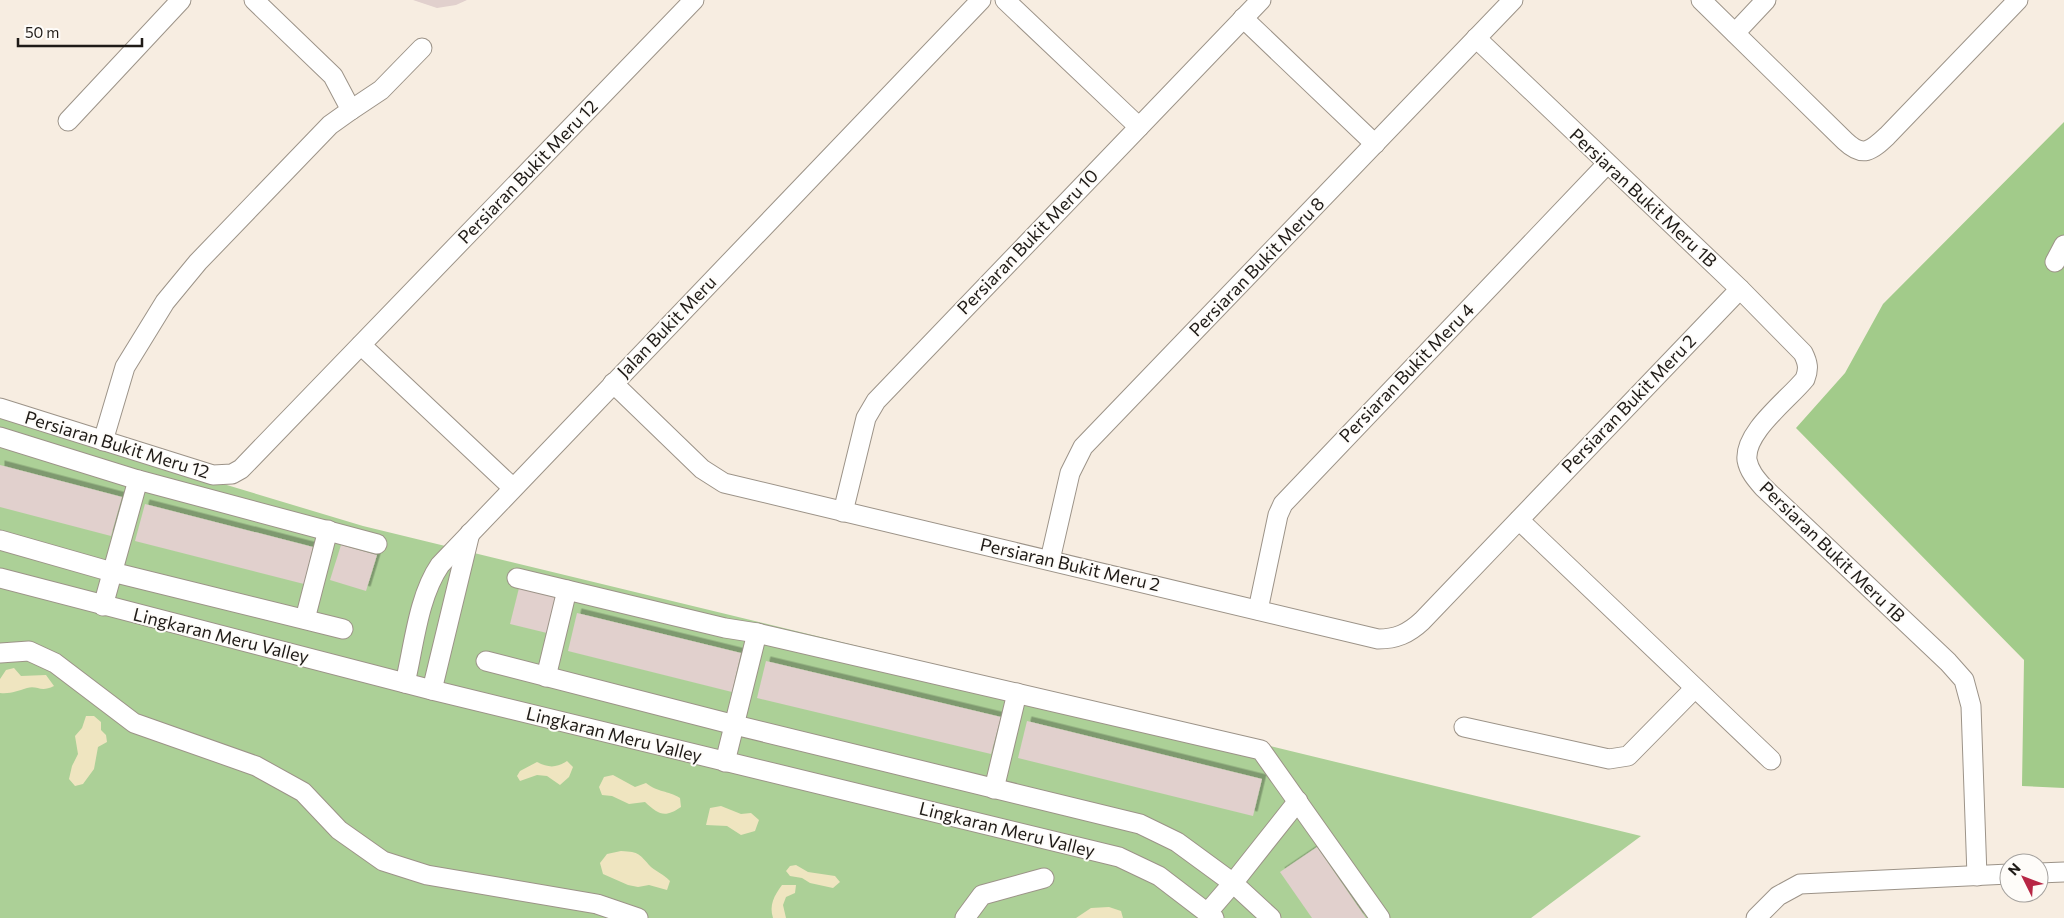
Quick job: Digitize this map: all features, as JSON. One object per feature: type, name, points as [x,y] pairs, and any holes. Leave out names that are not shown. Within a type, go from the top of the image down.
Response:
[{"type":"street","points":[[68,121],[181,0]]},
{"type":"street","points":[[254,0],[333,76],[351,110]]},
{"type":"street","name":"Persiaran Bukit Meru 12","points":[[0,408],[213,475],[232,474],[250,462],[694,0]]},
{"type":"street","name":"Jalan Bukit Meru","points":[[405,684],[431,578],[440,565],[980,0]]},
{"type":"street","points":[[1005,0],[1140,127]]},
{"type":"street","name":"Persiaran Bukit Meru 10","points":[[843,512],[866,418],[876,401],[1261,0]]},
{"type":"street","name":"Persiaran Bukit Meru 8","points":[[1050,560],[1070,473],[1083,447],[1513,0]]},
{"type":"street","points":[[1701,0],[1845,141],[1857,151],[1864,152],[1887,136],[2018,0]]},
{"type":"street","points":[[1735,32],[1766,0]]},
{"type":"street","points":[[1243,18],[1375,144]]},
{"type":"street","name":"Persiaran Bukit Meru 1B","points":[[1476,38],[1740,289],[1798,347],[1807,361],[1808,370],[1804,379],[1754,435],[1748,448],[1747,462],[1753,475],[1952,666],[1964,680],[1969,692],[1977,876]]},
{"type":"street","points":[[103,441],[126,367],[165,302],[198,262],[317,139],[340,117],[381,90],[422,48]]},
{"type":"street","name":"Persiaran Bukit Meru 4","points":[[1258,610],[1278,515],[1283,504],[1607,164]]},
{"type":"street","name":"Persiaran Bukit Meru 2","points":[[613,383],[715,480],[1378,639],[1401,636],[1422,622],[1740,289]]},
{"type":"street","points":[[361,345],[512,488]]},
{"type":"street","points":[[0,437],[138,480],[377,544]]},
{"type":"street","points":[[103,606],[138,480]]},
{"type":"street","points":[[1519,520],[1771,760]]},
{"type":"street","points":[[305,620],[328,530]]},
{"type":"street","points":[[432,690],[470,532]]},
{"type":"street","points":[[0,540],[112,572],[343,629]]},
{"type":"street","name":"Lingkaran Meru Valley","points":[[0,578],[405,684],[1119,857],[1158,876],[1211,915]]},
{"type":"street","points":[[517,578],[725,628],[757,633],[1261,750],[1380,918]]},
{"type":"street","points":[[546,677],[567,590]]},
{"type":"street","points":[[725,762],[757,633]]},
{"type":"street","points":[[0,653],[29,651],[55,663],[134,723],[264,771],[303,792],[338,830],[383,861],[427,876],[597,904],[638,918]]},
{"type":"street","points":[[486,661],[735,725],[1140,824],[1160,832],[1194,853],[1233,883],[1271,918]]},
{"type":"street","points":[[1464,727],[1610,759],[1628,756],[1695,688]]},
{"type":"street","points":[[994,789],[1017,693]]},
{"type":"street","points":[[1211,915],[1233,883],[1298,801]]},
{"type":"street","points":[[2049,873],[2064,872]]},
{"type":"street","points":[[1756,918],[1778,896],[1800,884],[1999,875]]},
{"type":"street","points":[[965,918],[982,895],[1044,878]]},
{"type":"green space","points":[[2064,122],[2064,788],[2022,786],[2024,660],[1796,428],[1845,373],[1883,304]]},
{"type":"green space","points":[[0,417],[363,526],[1641,836],[1531,918],[0,918]]},
{"type":"sand","points":[[14,668],[21,676],[46,675],[54,686],[45,689],[31,687],[11,693],[0,693],[0,679],[6,670]]},
{"type":"sand","points":[[86,716],[94,716],[101,722],[101,730],[106,735],[107,742],[98,747],[94,769],[83,784],[75,786],[69,779],[72,766],[78,754],[75,736],[82,728]]},
{"type":"sand","points":[[567,761],[573,767],[569,777],[560,785],[547,776],[537,775],[520,781],[517,776],[520,771],[537,762],[552,766]]},
{"type":"sand","points":[[613,775],[635,787],[646,783],[675,795],[680,798],[681,807],[671,813],[662,814],[645,802],[629,804],[612,796],[602,795],[599,787],[604,777]]},
{"type":"sand","points":[[721,806],[741,814],[751,813],[759,820],[755,831],[741,835],[727,826],[706,825],[710,808]]},
{"type":"sand","points":[[621,851],[639,855],[670,881],[667,890],[649,885],[638,887],[628,885],[603,874],[600,863],[607,854]]},
{"type":"sand","points":[[796,865],[808,872],[835,876],[840,882],[833,888],[790,876],[786,871],[790,866]]},
{"type":"sand","points":[[782,885],[796,885],[795,893],[786,897],[783,905],[786,918],[773,918],[773,901]]},
{"type":"sand","points":[[1109,907],[1121,911],[1123,918],[1076,918],[1091,908]]},
{"type":"building","points":[[413,0],[467,0],[456,5],[437,8]]},
{"type":"building","points":[[0,465],[122,497],[111,536],[0,507]]},
{"type":"building","points":[[145,504],[313,547],[304,584],[135,541]]},
{"type":"building","points":[[341,545],[377,555],[366,591],[330,580]]},
{"type":"building","points":[[519,588],[556,597],[547,633],[510,624]]},
{"type":"building","points":[[577,613],[741,653],[732,692],[568,651]]},
{"type":"building","points":[[766,661],[1001,717],[991,754],[757,698]]},
{"type":"building","points":[[1027,721],[1262,779],[1253,816],[1018,758]]},
{"type":"building","points":[[1317,847],[1366,918],[1312,918],[1280,872]]}]
